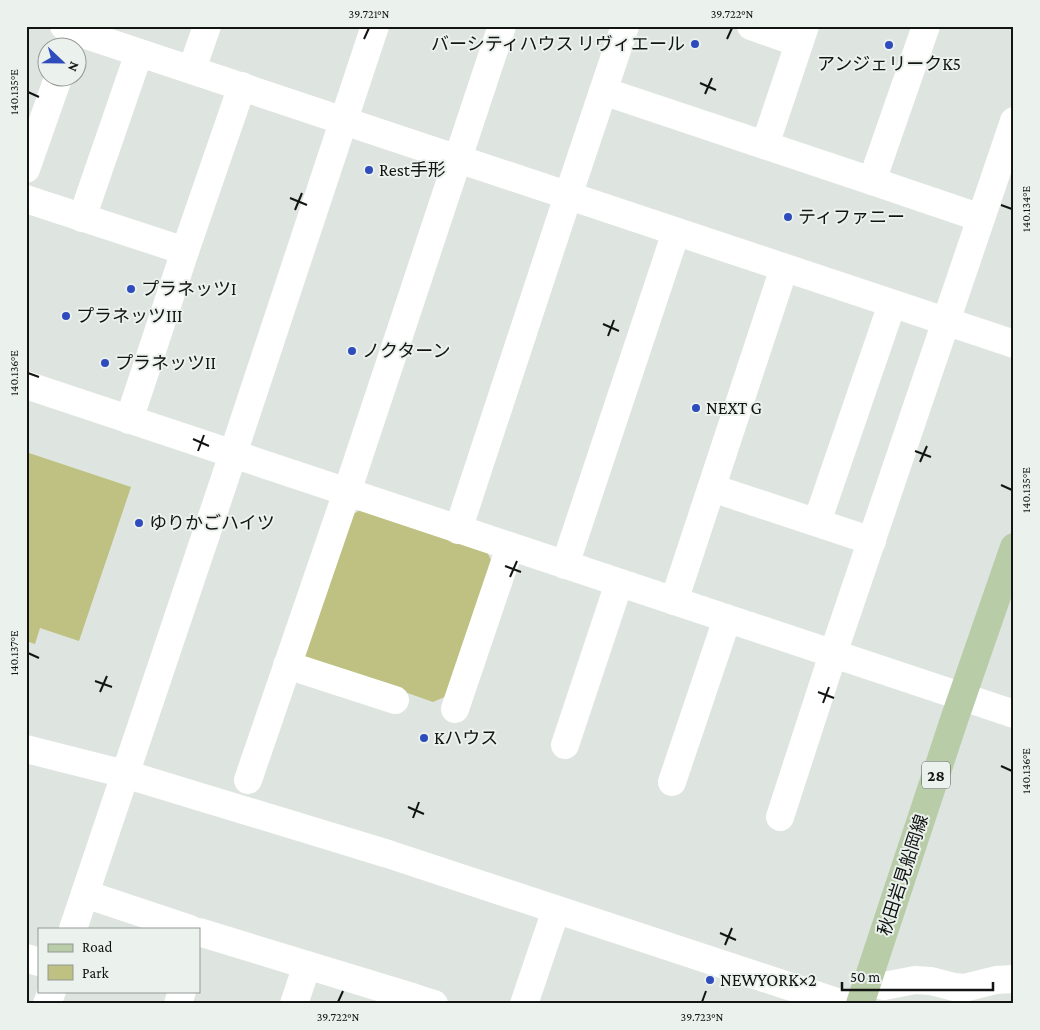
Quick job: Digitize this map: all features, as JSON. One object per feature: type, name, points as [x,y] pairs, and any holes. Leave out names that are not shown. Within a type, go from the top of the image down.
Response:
[{"type":"main road","name":"秋田岩見船岡線","points":[[863,993],[1014,547]]},
{"type":"street","points":[[192,70],[206,26]]},
{"type":"street","points":[[73,928],[374,26]]},
{"type":"street","points":[[248,780],[347,492],[502,26]]},
{"type":"street","points":[[458,530],[625,26]]},
{"type":"street","points":[[751,26],[802,34],[765,145]]},
{"type":"street","points":[[872,181],[926,26]]},
{"type":"street","points":[[70,33],[242,86],[1014,344]]},
{"type":"street","points":[[82,218],[139,53]]},
{"type":"street","points":[[129,420],[242,86]]},
{"type":"street","points":[[26,169],[54,88]]},
{"type":"street","points":[[603,91],[981,218]]},
{"type":"street","points":[[780,817],[833,654],[1014,121]]},
{"type":"street","points":[[26,199],[185,251]]},
{"type":"street","points":[[564,565],[676,232]]},
{"type":"street","points":[[674,601],[784,268]]},
{"type":"street","points":[[818,522],[892,304]]},
{"type":"street","points":[[26,386],[1014,714]]},
{"type":"street","points":[[712,488],[872,541]]},
{"type":"street","points":[[455,709],[510,547]]},
{"type":"street","points":[[565,745],[619,583]]},
{"type":"street","points":[[672,782],[727,619]]},
{"type":"street","points":[[287,665],[395,700]]},
{"type":"street","points":[[26,749],[125,774],[388,854],[843,1004]]},
{"type":"street","points":[[85,894],[183,928]]},
{"type":"street","points":[[524,1004],[556,910]]},
{"type":"street","points":[[200,934],[307,965],[418,1001]]},
{"type":"street","points":[[26,958],[38,962]]},
{"type":"street","points":[[294,1004],[307,965]]},
{"type":"street","points":[[863,993],[884,986],[915,980],[931,981],[954,988],[964,988],[996,980],[1014,979]]},
{"type":"street","points":[[48,1004],[52,992]]},
{"type":"street","points":[[178,1004],[182,992]]},
{"type":"green space","points":[[26,452],[131,487],[79,641],[40,628],[35,644],[26,641]]},
{"type":"green space","points":[[365,507],[486,550],[493,564],[449,695],[433,702],[300,655],[350,516]]},
{"type":"place","name":"バーシティハウス リヴィエール","points":[[695,44]]},
{"type":"place","name":"アンジェリークK5","points":[[889,45]]},
{"type":"place","name":"Rest手形","points":[[369,170]]},
{"type":"place","name":"ティファニー","points":[[788,217]]},
{"type":"place","name":"プラネッツI","points":[[131,289]]},
{"type":"place","name":"プラネッツIII","points":[[66,316]]},
{"type":"place","name":"ノクターン","points":[[352,351]]},
{"type":"place","name":"プラネッツII","points":[[105,363]]},
{"type":"place","name":"NEXT G","points":[[696,408]]},
{"type":"place","name":"ゆりかごハイツ","points":[[139,523]]},
{"type":"place","name":"Kハウス","points":[[424,738]]},
{"type":"place","name":"NEWYORK×2","points":[[710,980]]}]
